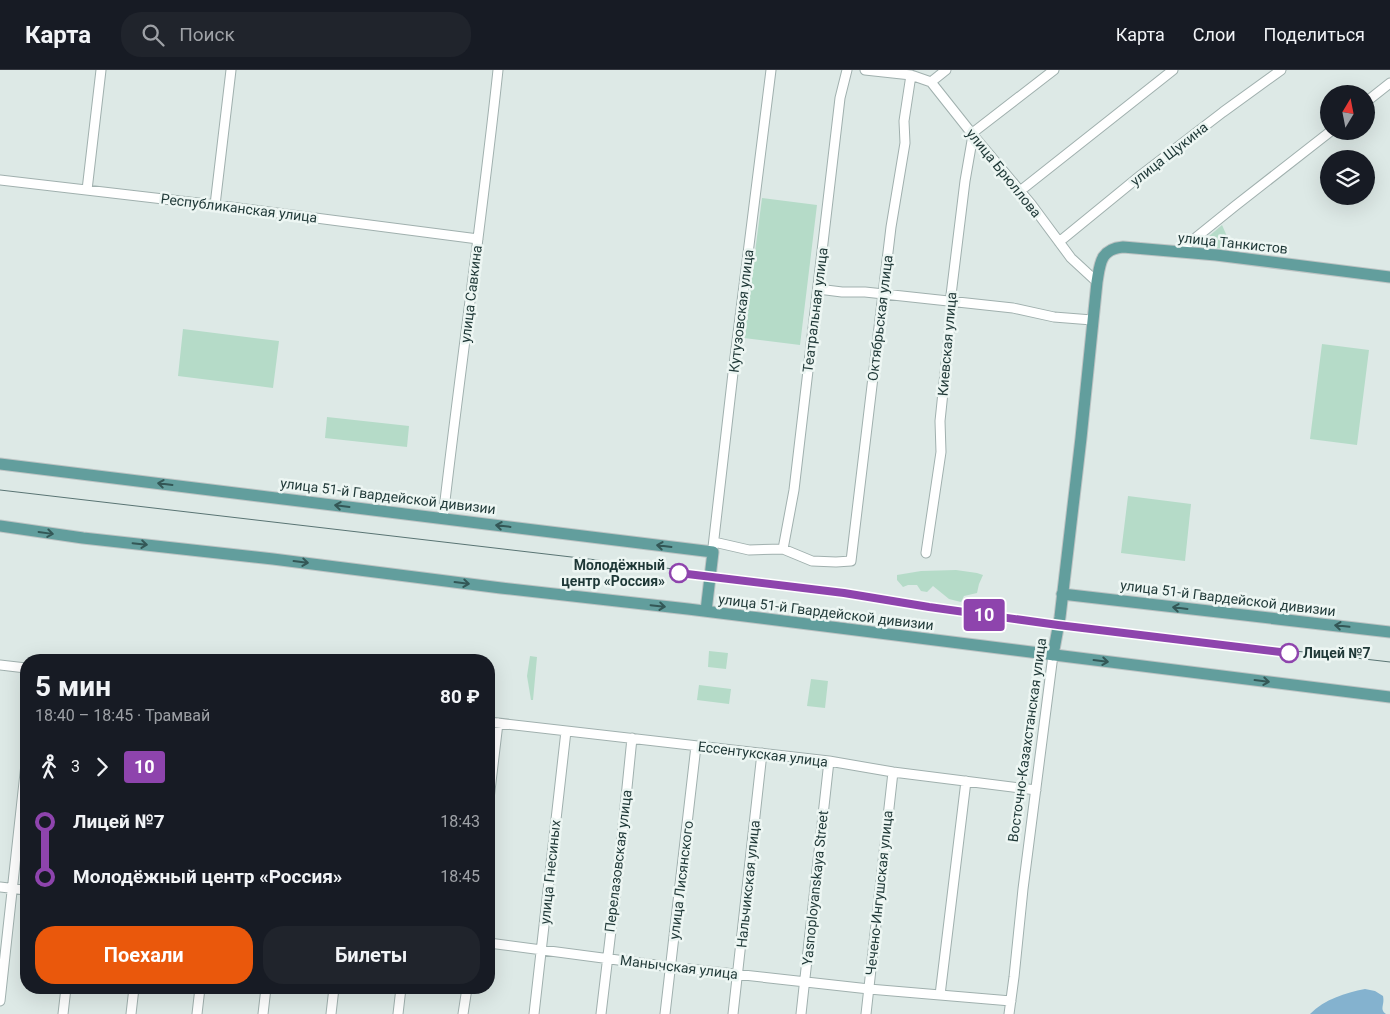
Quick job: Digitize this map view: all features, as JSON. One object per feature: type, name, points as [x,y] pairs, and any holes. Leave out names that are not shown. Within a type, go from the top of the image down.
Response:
[{"type":"main road","name":"улица Танкистов","points":[[1097,282],[1101,260],[1105,254],[1117,247],[1224,256],[1390,277]]},
{"type":"main road","name":"Восточно-Казахстанская улица","points":[[1053,655],[1059,622],[1081,438],[1097,282]]},
{"type":"main road","name":"улица 51-й Гвардейской дивизии","points":[[0,464],[443,518],[713,547],[706,611]]},
{"type":"main road","name":"улица 51-й Гвардейской дивизии","points":[[0,526],[83,538],[706,611],[1390,697]]},
{"type":"main road","name":"улица 51-й Гвардейской дивизии","points":[[1062,594],[1390,632]]},
{"type":"street","points":[[87,190],[101,70]]},
{"type":"street","points":[[215,205],[230,70]]},
{"type":"street","name":"улица Савкина","points":[[443,518],[498,70]]},
{"type":"street","name":"Кутузовская улица","points":[[713,547],[771,70]]},
{"type":"street","name":"Театральная улица","points":[[783,549],[794,490],[840,98],[847,70]]},
{"type":"street","points":[[865,70],[910,72],[931,82],[946,70]]},
{"type":"street","points":[[972,135],[1054,70]]},
{"type":"street","points":[[1020,191],[1172,70]]},
{"type":"street","name":"улица Щукина","points":[[1059,242],[1141,175],[1281,70]]},
{"type":"street","name":"Октябрьская улица","points":[[783,549],[812,561],[851,562],[891,227],[905,143],[904,121],[910,72]]},
{"type":"street","name":"улица Брюллова","points":[[931,82],[972,135],[1020,191],[1071,258],[1097,282]]},
{"type":"street","points":[[1375,95],[1390,83]]},
{"type":"street","name":"Киевская улица","points":[[926,553],[941,452],[940,421],[951,296],[972,135]]},
{"type":"street","points":[[1178,252],[1320,140]]},
{"type":"street","name":"Республиканская улица","points":[[0,180],[215,205],[478,239]]},
{"type":"street","points":[[818,289],[952,301],[1092,320]]},
{"type":"street","points":[[713,547],[749,550],[783,549]]},
{"type":"street","name":"Восточно-Казахстанская улица","points":[[1009,1014],[1053,655]]},
{"type":"street","points":[[0,665],[20,667]]},
{"type":"street","name":"Ессентукская улица","points":[[495,722],[829,761],[893,772],[1036,790]]},
{"type":"street","name":"улица Гнесиных","points":[[534,1014],[566,731]]},
{"type":"street","name":"Перелазовская улица","points":[[601,1014],[632,738]]},
{"type":"street","name":"улица Лисянского","points":[[665,1014],[696,746]]},
{"type":"street","name":"Нальчикская улица","points":[[733,1014],[762,753]]},
{"type":"street","name":"Yasnoployanskaya Street","points":[[801,1014],[829,761]]},
{"type":"street","name":"Чечено-Ингушская улица","points":[[866,1014],[893,772]]},
{"type":"street","points":[[940,995],[966,781]]},
{"type":"street","points":[[0,1001],[20,822]]},
{"type":"street","points":[[0,887],[20,890]]},
{"type":"street","name":"Манычская улица","points":[[495,944],[670,967],[869,989]]},
{"type":"street","points":[[869,989],[1011,1001]]},
{"type":"street","points":[[63,1014],[65,994]]},
{"type":"street","points":[[131,1014],[133,994]]},
{"type":"street","points":[[197,1014],[199,994]]},
{"type":"street","points":[[264,1014],[266,994]]},
{"type":"street","points":[[331,1014],[333,994]]},
{"type":"street","points":[[398,1014],[400,994]]},
{"type":"street","points":[[464,1014],[466,994]]},
{"type":"green space","points":[[762,198],[817,205],[800,345],[744,338]]},
{"type":"green space","points":[[1222,225],[1233,250],[1199,246],[1201,243]]},
{"type":"green space","points":[[183,329],[279,341],[273,388],[178,376]]},
{"type":"green space","points":[[1322,344],[1369,350],[1357,445],[1310,439]]},
{"type":"green space","points":[[327,417],[409,426],[407,447],[325,438]]},
{"type":"green space","points":[[1128,496],[1191,504],[1185,561],[1121,553]]},
{"type":"green space","points":[[956,570],[983,575],[977,593],[964,596],[961,602],[949,599],[933,586],[927,592],[921,591],[917,585],[903,587],[897,580],[897,575],[921,571]]},
{"type":"green space","points":[[709,651],[728,653],[726,669],[708,667]]},
{"type":"green space","points":[[530,656],[537,657],[533,700],[531,700],[527,676]]},
{"type":"green space","points":[[811,679],[828,681],[825,708],[807,706]]},
{"type":"green space","points":[[699,685],[731,689],[729,704],[697,700]]},
{"type":"water","points":[[1365,989],[1375,991],[1383,996],[1383,1008],[1386,1014],[1310,1014],[1322,1004],[1336,997]]},
{"type":"tram line","points":[[0,490],[793,583],[992,613],[1390,662]]},
{"type":"tram line","name":"10","points":[[679,573],[861,595],[929,607],[1058,625],[1289,653]]},
{"type":"place","name":"Молодёжный центр «Россия»","points":[[679,573]]},
{"type":"place","name":"Лицей №7","points":[[1289,653]]}]
